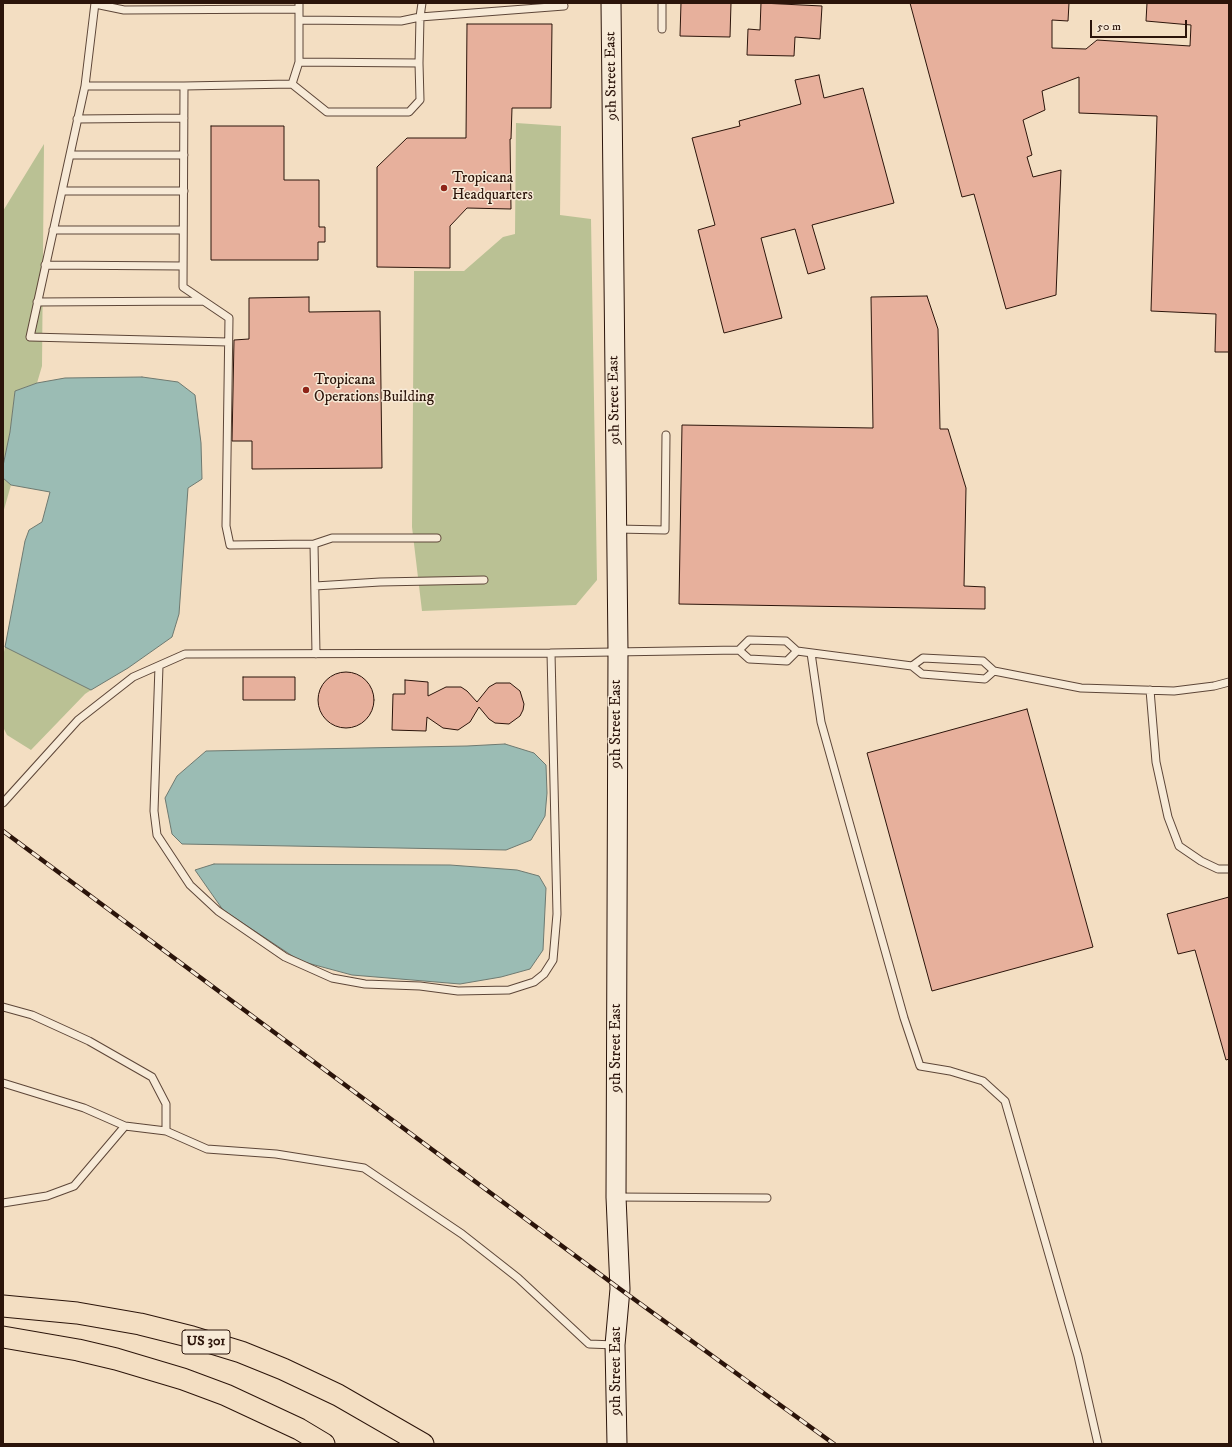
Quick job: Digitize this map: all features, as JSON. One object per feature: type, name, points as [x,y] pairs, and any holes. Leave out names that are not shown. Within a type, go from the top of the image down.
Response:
[{"type":"main road","name":"US 301","points":[[3,1306],[70,1312],[115,1319],[192,1337],[241,1352],[284,1369],[338,1395],[423,1444]]},
{"type":"main road","points":[[3,1337],[78,1350],[168,1374],[226,1395],[299,1430],[324,1444]]},
{"type":"street","name":"9th Street East","points":[[611,3],[618,651],[616,1197],[620,1289],[615,1345],[617,1444]]},
{"type":"lane","points":[[228,342],[30,337],[85,86],[95,3],[124,10],[299,6],[299,62],[292,84]]},
{"type":"lane","points":[[85,86],[292,84],[327,112],[409,112],[420,100],[419,63],[420,17],[422,3]]},
{"type":"lane","points":[[662,3],[662,29]]},
{"type":"lane","points":[[300,20],[401,21],[420,17],[564,6]]},
{"type":"lane","points":[[299,62],[419,63]]},
{"type":"lane","points":[[184,86],[183,287],[229,318],[226,526],[230,545],[314,544],[332,538],[437,538]]},
{"type":"lane","points":[[77,119],[184,118]]},
{"type":"lane","points":[[70,155],[184,155]]},
{"type":"lane","points":[[62,191],[184,191]]},
{"type":"lane","points":[[53,230],[183,230]]},
{"type":"lane","points":[[45,265],[183,266]]},
{"type":"lane","points":[[37,302],[204,301]]},
{"type":"lane","points":[[616,529],[665,530],[666,435]]},
{"type":"lane","points":[[314,544],[316,654]]},
{"type":"lane","points":[[315,586],[380,582],[484,580]]},
{"type":"lane","points":[[739,650],[749,640],[786,641],[797,651],[912,666],[922,674],[985,679],[994,671]]},
{"type":"lane","points":[[3,803],[78,720],[133,676],[185,654],[551,653],[739,650],[749,659],[787,661],[797,651]]},
{"type":"lane","points":[[159,666],[154,811],[157,835],[190,885],[218,910],[285,956],[332,978],[366,984],[420,986],[458,991],[509,990],[534,982],[544,974],[552,960],[557,914],[551,653]]},
{"type":"lane","points":[[811,653],[821,722],[904,1018],[920,1066],[950,1071],[983,1081],[1005,1101],[1078,1356],[1098,1444]]},
{"type":"lane","points":[[912,666],[923,658],[983,661],[994,671],[1081,688],[1174,691],[1214,686],[1229,682]]},
{"type":"lane","points":[[1150,690],[1156,762],[1168,817],[1179,846],[1201,861],[1218,869],[1229,869]]},
{"type":"lane","points":[[3,1007],[32,1015],[89,1041],[152,1077],[166,1104],[166,1131]]},
{"type":"lane","points":[[3,1083],[84,1108],[125,1126],[166,1131],[207,1149],[276,1154],[364,1168],[462,1234],[518,1278],[589,1344],[615,1345]]},
{"type":"lane","points":[[3,1203],[47,1196],[74,1186],[125,1126]]},
{"type":"lane","points":[[616,1197],[767,1198]]},
{"type":"green space","points":[[516,123],[561,126],[560,215],[591,219],[597,580],[576,605],[422,611],[412,527],[414,271],[464,271],[503,237],[515,234]]},
{"type":"green space","points":[[44,144],[42,366],[37,383],[15,391],[10,432],[3,466],[3,211]]},
{"type":"green space","points":[[3,478],[11,485],[3,513]]},
{"type":"green space","points":[[5,647],[91,690],[85,694],[31,750],[7,735],[3,727],[3,657]]},
{"type":"water","points":[[142,377],[178,382],[195,395],[201,443],[202,479],[188,488],[179,614],[172,637],[128,668],[91,690],[5,647],[25,541],[29,530],[42,522],[50,492],[11,485],[3,478],[3,466],[10,432],[15,391],[37,383],[65,378]]},
{"type":"water","points":[[505,744],[534,753],[546,765],[547,793],[545,816],[531,840],[506,850],[182,844],[172,834],[165,798],[177,776],[206,751]]},
{"type":"water","points":[[214,864],[450,865],[517,870],[539,876],[546,888],[543,950],[530,969],[501,977],[460,984],[352,975],[300,961],[223,910],[195,870]]},
{"type":"building","points":[[681,3],[731,3],[730,37],[680,36]]},
{"type":"building","points":[[761,3],[822,6],[820,39],[795,37],[794,56],[747,55],[748,29],[760,30]]},
{"type":"building","points":[[910,3],[1069,3],[1068,21],[1052,20],[1052,48],[1086,49],[1097,40],[1190,46],[1191,25],[1146,21],[1147,3],[1229,3],[1229,352],[1215,352],[1216,314],[1151,311],[1157,116],[1079,113],[1079,77],[1042,91],[1045,110],[1023,120],[1032,155],[1027,157],[1033,177],[1061,170],[1056,295],[1006,309],[974,194],[962,197]]},
{"type":"building","name":"Tropicana Headquarters","points":[[467,24],[552,24],[551,108],[512,108],[510,139],[511,209],[467,208],[450,226],[450,268],[377,267],[377,167],[407,138],[466,138]]},
{"type":"building","points":[[819,75],[824,98],[863,88],[894,203],[812,225],[825,269],[808,274],[795,229],[761,238],[782,318],[724,333],[698,230],[715,225],[692,138],[740,126],[739,121],[801,104],[795,80]]},
{"type":"building","points":[[211,126],[284,126],[284,180],[319,180],[319,227],[325,227],[325,242],[318,242],[318,260],[211,260]]},
{"type":"building","points":[[927,296],[938,329],[940,429],[948,429],[966,488],[964,586],[985,587],[985,609],[679,604],[682,425],[873,428],[871,297]]},
{"type":"building","name":"Tropicana Operations Building","points":[[309,297],[309,312],[380,311],[382,468],[252,469],[252,441],[232,441],[234,340],[249,339],[249,298]]},
{"type":"building","points":[[346,672],[357,674],[366,680],[372,689],[374,700],[372,711],[366,720],[357,726],[346,728],[335,726],[326,720],[320,711],[318,700],[320,689],[326,680],[335,674]]},
{"type":"building","points":[[243,677],[295,677],[295,700],[243,700]]},
{"type":"building","points":[[405,680],[428,682],[428,696],[446,687],[461,687],[477,702],[489,687],[496,683],[510,683],[520,691],[524,704],[523,710],[520,716],[509,724],[495,723],[489,719],[479,707],[470,722],[458,730],[443,728],[427,717],[426,731],[392,730],[393,694],[405,694]]},
{"type":"building","points":[[1027,709],[1093,947],[932,991],[867,753]]},
{"type":"building","points":[[1229,897],[1229,1059],[1226,1060],[1195,950],[1178,954],[1167,914]]},
{"type":"railway","points":[[3,831],[620,1289],[834,1444]]},
{"type":"place","name":"Tropicana Headquarters","points":[[444,188]]},
{"type":"place","name":"Tropicana Operations Building","points":[[306,390]]}]
